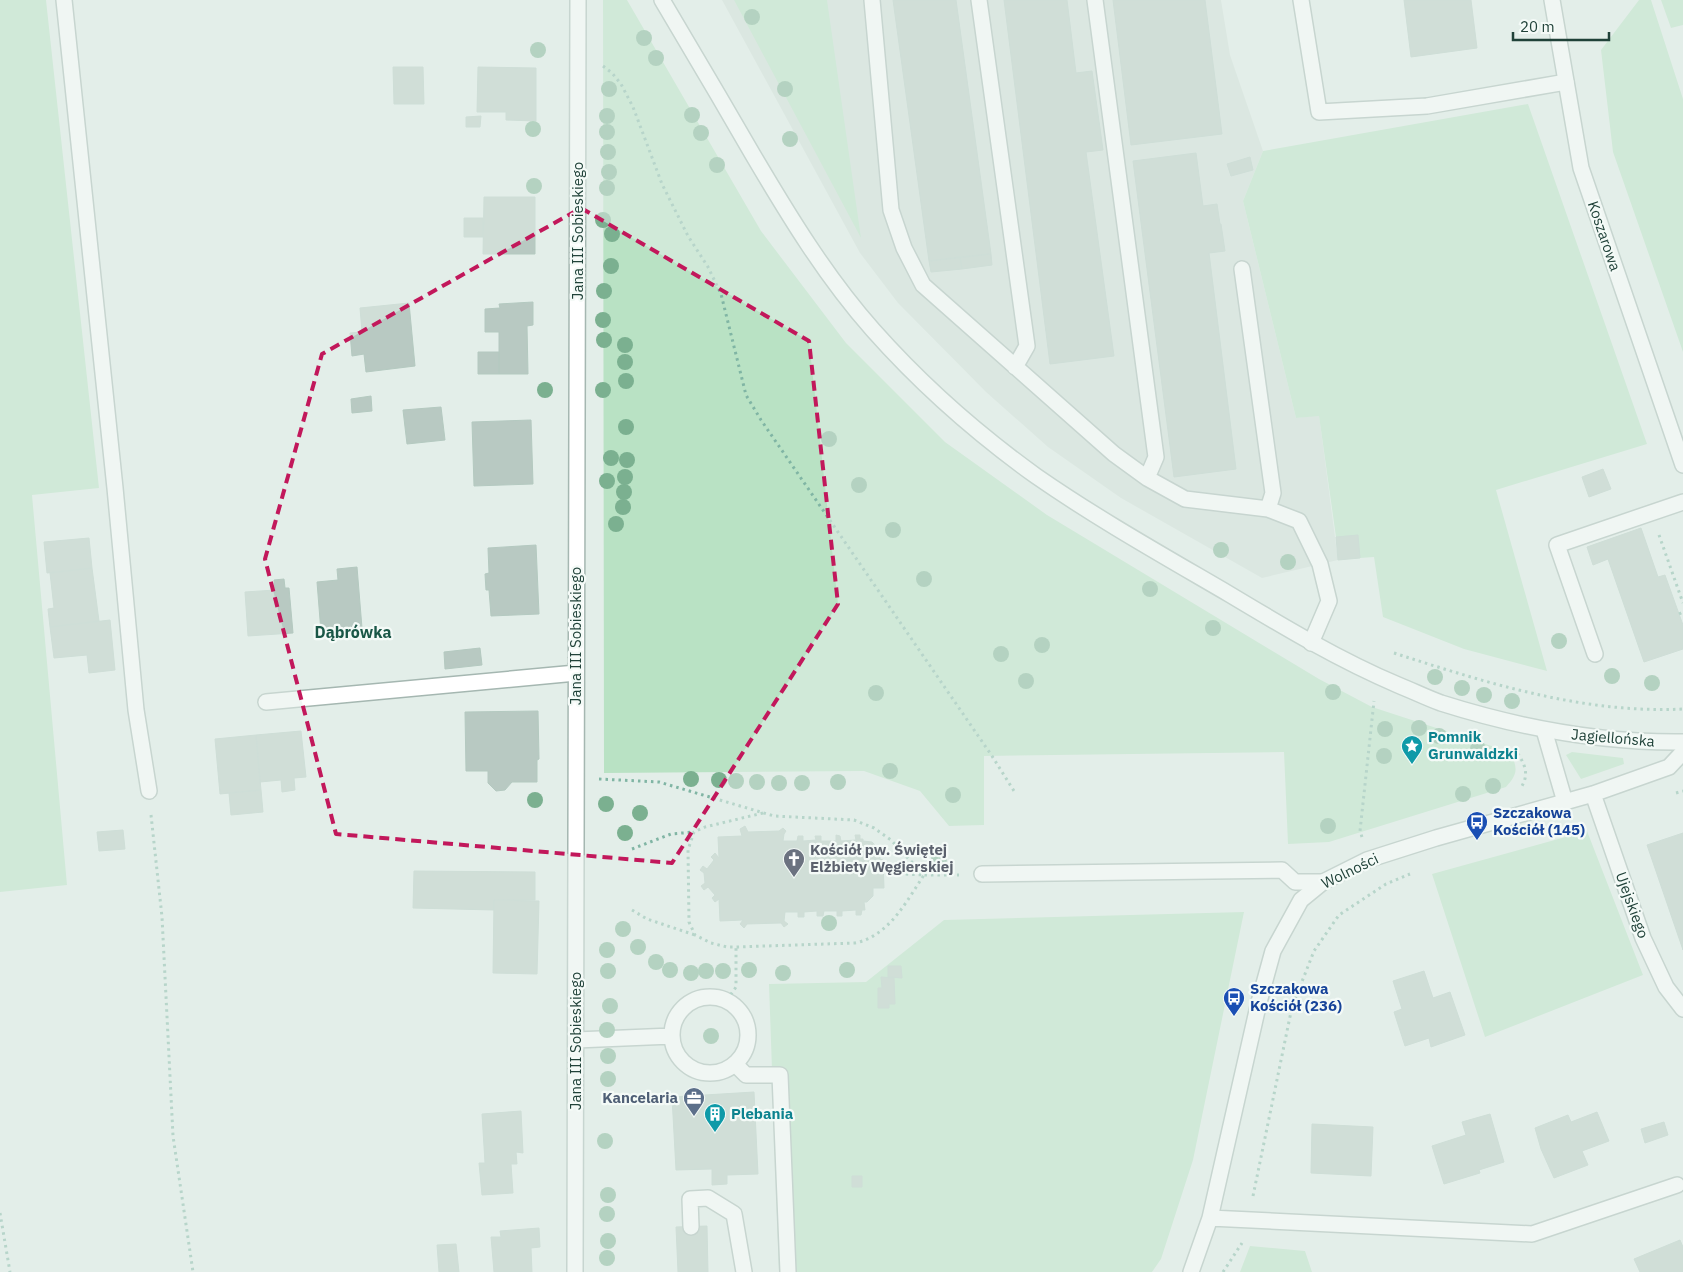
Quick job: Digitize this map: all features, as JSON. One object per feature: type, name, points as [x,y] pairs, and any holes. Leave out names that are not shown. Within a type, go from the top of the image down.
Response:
[{"type":"street","points":[[64,0],[115,488],[136,710],[149,791]]},
{"type":"street","name":"Jana III Sobieskiego","points":[[575,1272],[578,0]]},
{"type":"street","name":"Jagiellońska","points":[[662,0],[784,207],[826,272],[873,330],[933,390],[987,439],[1038,476],[1179,564],[1311,643],[1381,678],[1438,702],[1496,719],[1544,730],[1604,739],[1683,742]]},
{"type":"street","points":[[872,0],[891,210],[904,248],[923,285],[1114,454],[1147,478],[1185,499],[1268,509],[1300,521],[1320,564],[1329,602],[1311,643]]},
{"type":"street","points":[[980,0],[1027,346],[1015,367]]},
{"type":"street","points":[[1095,0],[1156,457],[1147,478]]},
{"type":"street","points":[[1300,0],[1319,112],[1427,106],[1566,82]]},
{"type":"street","name":"Koszarowa","points":[[1552,0],[1581,168],[1683,465]]},
{"type":"street","points":[[1242,269],[1273,493],[1268,509]]},
{"type":"street","points":[[1595,654],[1557,545],[1683,502]]},
{"type":"street","points":[[266,702],[576,673]]},
{"type":"street","points":[[1544,730],[1565,802]]},
{"type":"street","name":"Wolności","points":[[1191,1272],[1210,1218],[1259,1002],[1273,951],[1301,900],[1323,882],[1367,860],[1436,838],[1593,794],[1669,767],[1683,752]]},
{"type":"street","name":"Ujejskiego","points":[[1593,794],[1643,938],[1666,987],[1683,1009]]},
{"type":"street","points":[[982,874],[1282,870],[1295,882],[1323,882]]},
{"type":"street","points":[[715,997],[728,1000],[738,1008],[746,1019],[748,1043],[736,1064],[726,1071],[713,1074],[701,1073],[680,1060],[674,1049],[672,1036],[674,1023],[680,1011],[690,1003],[702,998],[715,997]]},
{"type":"street","points":[[576,1040],[672,1036]]},
{"type":"street","points":[[736,1064],[746,1075],[780,1075],[788,1272]]},
{"type":"street","points":[[1210,1218],[1532,1234],[1677,1185]]},
{"type":"street","points":[[691,1226],[690,1199],[708,1198],[734,1214],[744,1272]]},
{"type":"path","points":[[598,62],[612,73],[621,84],[633,107],[662,184],[688,236],[708,267],[721,294],[746,395],[761,420],[992,756],[1014,792]]},
{"type":"path","points":[[1650,512],[1683,603]]},
{"type":"path","points":[[1394,653],[1501,686],[1547,697],[1609,706],[1666,710],[1683,709]]},
{"type":"path","points":[[1367,860],[1360,832],[1372,707],[1374,701],[1383,704]]},
{"type":"path","points":[[1508,746],[1514,748],[1524,762],[1526,774],[1521,788],[1514,793]]},
{"type":"path","points":[[604,779],[659,782],[774,816],[854,820],[874,828],[891,840],[924,875]]},
{"type":"path","points":[[149,791],[162,917],[173,1136],[193,1272]]},
{"type":"path","points":[[632,849],[671,834],[694,832],[705,827],[763,813]]},
{"type":"path","points":[[694,832],[688,850],[689,922],[696,935]]},
{"type":"path","points":[[1223,1272],[1242,1244],[1292,1007],[1314,951],[1339,915],[1386,884],[1418,871]]},
{"type":"path","points":[[884,873],[953,876]]},
{"type":"path","points":[[632,910],[647,919],[696,935],[711,943],[727,947],[855,943],[868,940],[881,932],[894,919],[924,875]]},
{"type":"path","points":[[728,1000],[736,987],[736,946]]},
{"type":"path","points":[[0,1213],[10,1272]]},
{"type":"highlighted area","points":[[581,208],[809,341],[838,604],[672,863],[336,834],[265,559],[322,354]]},
{"type":"shaded area","points":[[722,0],[1221,0],[1230,55],[1263,151],[1243,201],[1296,418],[1319,415],[1338,560],[1262,578],[1121,498],[1048,447],[986,392],[898,303],[860,253]]},
{"type":"green space","points":[[0,0],[46,0],[99,488],[32,495],[67,885],[0,892]]},
{"type":"green space","points":[[603,0],[627,0],[761,231],[846,343],[945,442],[1047,515],[1319,679],[1372,707],[1510,752],[1516,771],[1506,787],[1329,842],[1288,844],[1284,752],[984,756],[984,825],[949,826],[920,791],[864,771],[604,773]]},
{"type":"green space","points":[[734,0],[827,0],[861,238]]},
{"type":"green space","points":[[1639,0],[1651,0],[1683,99],[1683,352],[1613,152],[1601,50]]},
{"type":"green space","points":[[1661,0],[1683,0],[1683,25],[1671,28]]},
{"type":"green space","points":[[1528,104],[1647,444],[1496,490],[1547,671],[1464,649],[1383,617],[1374,557],[1360,558],[1336,537],[1319,416],[1296,418],[1243,201],[1263,151]]},
{"type":"green space","points":[[1572,752],[1623,758],[1624,764],[1581,779],[1566,755]]},
{"type":"green space","points":[[1587,831],[1643,975],[1485,1037],[1432,874]]},
{"type":"green space","points":[[1244,912],[1193,1160],[1161,1259],[1152,1272],[779,1272],[769,984],[866,982],[944,920]]},
{"type":"green space","points":[[1250,1246],[1305,1251],[1312,1272],[1240,1272]]},
{"type":"building","points":[[893,0],[956,0],[991,254],[929,261]]},
{"type":"building","points":[[1004,0],[1067,0],[1076,73],[1092,71],[1103,150],[1086,152],[1114,356],[1050,364]]},
{"type":"building","points":[[1113,0],[1205,0],[1222,134],[1131,145]]},
{"type":"building","points":[[1404,0],[1471,0],[1477,48],[1411,57]]},
{"type":"building","points":[[393,67],[423,67],[424,104],[394,104]]},
{"type":"building","points":[[478,67],[536,68],[536,121],[506,120],[506,112],[477,112]]},
{"type":"building","points":[[481,116],[480,127],[466,127],[466,117]]},
{"type":"building","points":[[1196,153],[1203,206],[1217,204],[1225,251],[1209,253],[1236,469],[1174,477],[1133,161]]},
{"type":"building","points":[[1250,157],[1253,170],[1231,176],[1227,164]]},
{"type":"building","points":[[484,197],[535,197],[535,254],[483,254]]},
{"type":"building","points":[[464,218],[483,218],[483,237],[464,237]]},
{"type":"building","points":[[991,254],[992,265],[962,269],[960,257]]},
{"type":"building","points":[[960,257],[962,269],[931,272],[929,261]]},
{"type":"building","points":[[533,302],[533,325],[527,326],[528,374],[499,374],[499,332],[485,332],[485,309],[500,308],[499,304]]},
{"type":"building","points":[[409,303],[415,366],[366,372],[364,354],[352,356],[350,333],[362,332],[360,308]]},
{"type":"building","points":[[478,352],[499,352],[499,374],[478,374]]},
{"type":"building","points":[[371,396],[372,411],[352,413],[351,399]]},
{"type":"building","points":[[441,407],[445,440],[407,444],[403,410]]},
{"type":"building","points":[[531,420],[533,484],[474,486],[472,422]]},
{"type":"building","points":[[1603,469],[1611,489],[1589,497],[1582,477]]},
{"type":"building","points":[[1641,528],[1658,577],[1665,575],[1683,625],[1683,649],[1644,662],[1608,559],[1593,565],[1587,547]]},
{"type":"building","points":[[1358,535],[1360,558],[1338,560],[1336,537]]},
{"type":"building","points":[[89,538],[92,568],[47,573],[44,542]]},
{"type":"building","points":[[536,545],[539,614],[491,616],[489,590],[486,590],[485,574],[489,573],[488,548]]},
{"type":"building","points":[[357,567],[362,628],[321,632],[317,582],[338,580],[337,569]]},
{"type":"building","points":[[92,568],[99,621],[50,627],[48,609],[54,608],[50,573]]},
{"type":"building","points":[[284,579],[285,588],[289,588],[293,633],[248,636],[245,592],[275,590],[274,580]]},
{"type":"building","points":[[110,620],[115,670],[89,673],[87,655],[54,658],[50,627]]},
{"type":"building","points":[[480,648],[482,665],[445,669],[444,652]]},
{"type":"building","points":[[538,711],[539,759],[537,760],[537,782],[512,782],[505,790],[496,791],[488,783],[488,771],[466,771],[465,712]]},
{"type":"building","points":[[301,731],[306,777],[294,778],[295,790],[282,792],[281,780],[260,782],[256,735]]},
{"type":"building","points":[[256,735],[261,790],[220,794],[215,739]]},
{"type":"building","points":[[261,790],[263,812],[231,815],[229,793]]},
{"type":"building","name":"Kościół pw. Świętej Elżbiety Węgierskiej","points":[[745,826],[748,832],[779,831],[783,828],[786,831],[783,841],[797,841],[798,836],[803,836],[803,841],[816,840],[815,836],[821,836],[821,841],[836,841],[836,835],[840,836],[841,841],[856,840],[855,835],[860,835],[860,839],[872,842],[879,849],[880,859],[883,860],[884,888],[873,888],[873,896],[867,902],[864,902],[865,910],[862,910],[861,915],[856,915],[856,910],[842,911],[842,916],[837,916],[837,911],[824,911],[823,916],[817,916],[817,911],[804,912],[804,917],[798,917],[798,912],[785,912],[784,921],[788,924],[784,927],[781,923],[747,924],[744,928],[740,924],[743,920],[720,921],[719,899],[715,902],[712,898],[715,895],[708,887],[704,890],[701,886],[705,883],[704,873],[700,870],[703,866],[707,869],[714,860],[711,857],[715,853],[719,858],[718,837],[742,836],[740,829]]},
{"type":"building","points":[[123,830],[125,849],[99,851],[97,832]]},
{"type":"building","points":[[1683,833],[1683,950],[1647,845]]},
{"type":"building","points":[[414,871],[535,872],[535,900],[494,900],[494,910],[413,908]]},
{"type":"building","points":[[494,900],[539,901],[537,974],[493,973]]},
{"type":"building","points":[[888,966],[901,966],[902,978],[888,977]]},
{"type":"building","points":[[1424,971],[1433,998],[1450,992],[1465,1035],[1431,1047],[1429,1038],[1405,1046],[1394,1012],[1402,1009],[1393,981]]},
{"type":"building","points":[[881,977],[894,978],[895,1004],[889,1004],[889,1008],[878,1008],[878,988],[882,988]]},
{"type":"building","name":"Plebania","points":[[754,1092],[758,1174],[727,1175],[727,1184],[712,1185],[712,1169],[676,1170],[672,1097]]},
{"type":"building","points":[[521,1111],[523,1153],[516,1152],[517,1164],[511,1164],[513,1193],[482,1195],[479,1163],[485,1163],[482,1114]]},
{"type":"building","points":[[1597,1112],[1609,1141],[1582,1151],[1588,1165],[1554,1178],[1541,1149],[1535,1128],[1568,1115],[1571,1122]]},
{"type":"building","points":[[1490,1114],[1504,1162],[1479,1170],[1480,1173],[1444,1184],[1432,1146],[1466,1135],[1462,1122]]},
{"type":"building","points":[[1664,1122],[1668,1135],[1645,1143],[1641,1129]]},
{"type":"building","points":[[1312,1124],[1373,1127],[1371,1176],[1311,1173]]},
{"type":"building","points":[[852,1176],[862,1176],[862,1187],[852,1187]]},
{"type":"building","points":[[707,1226],[708,1272],[678,1272],[676,1227]]},
{"type":"building","points":[[539,1228],[540,1247],[531,1248],[532,1272],[494,1272],[491,1237],[501,1237],[500,1231]]},
{"type":"building","points":[[1680,1240],[1683,1247],[1683,1272],[1640,1272],[1634,1259]]},
{"type":"building","points":[[456,1244],[459,1272],[439,1272],[437,1245]]},
{"type":"place","name":"Pomnik Grunwaldzki","points":[[1412,765]]},
{"type":"place","name":"Szczakowa Kościół (145)","points":[[1477,841]]},
{"type":"place","name":"Kościół pw. Świętej Elżbiety Węgierskiej","points":[[794,878]]},
{"type":"place","name":"Szczakowa Kościół (236)","points":[[1234,1017]]},
{"type":"place","name":"Kancelaria","points":[[694,1117]]},
{"type":"place","name":"Plebania","points":[[715,1133]]},
{"type":"district","name":"Dąbrówka","points":[[353,632]]}]
